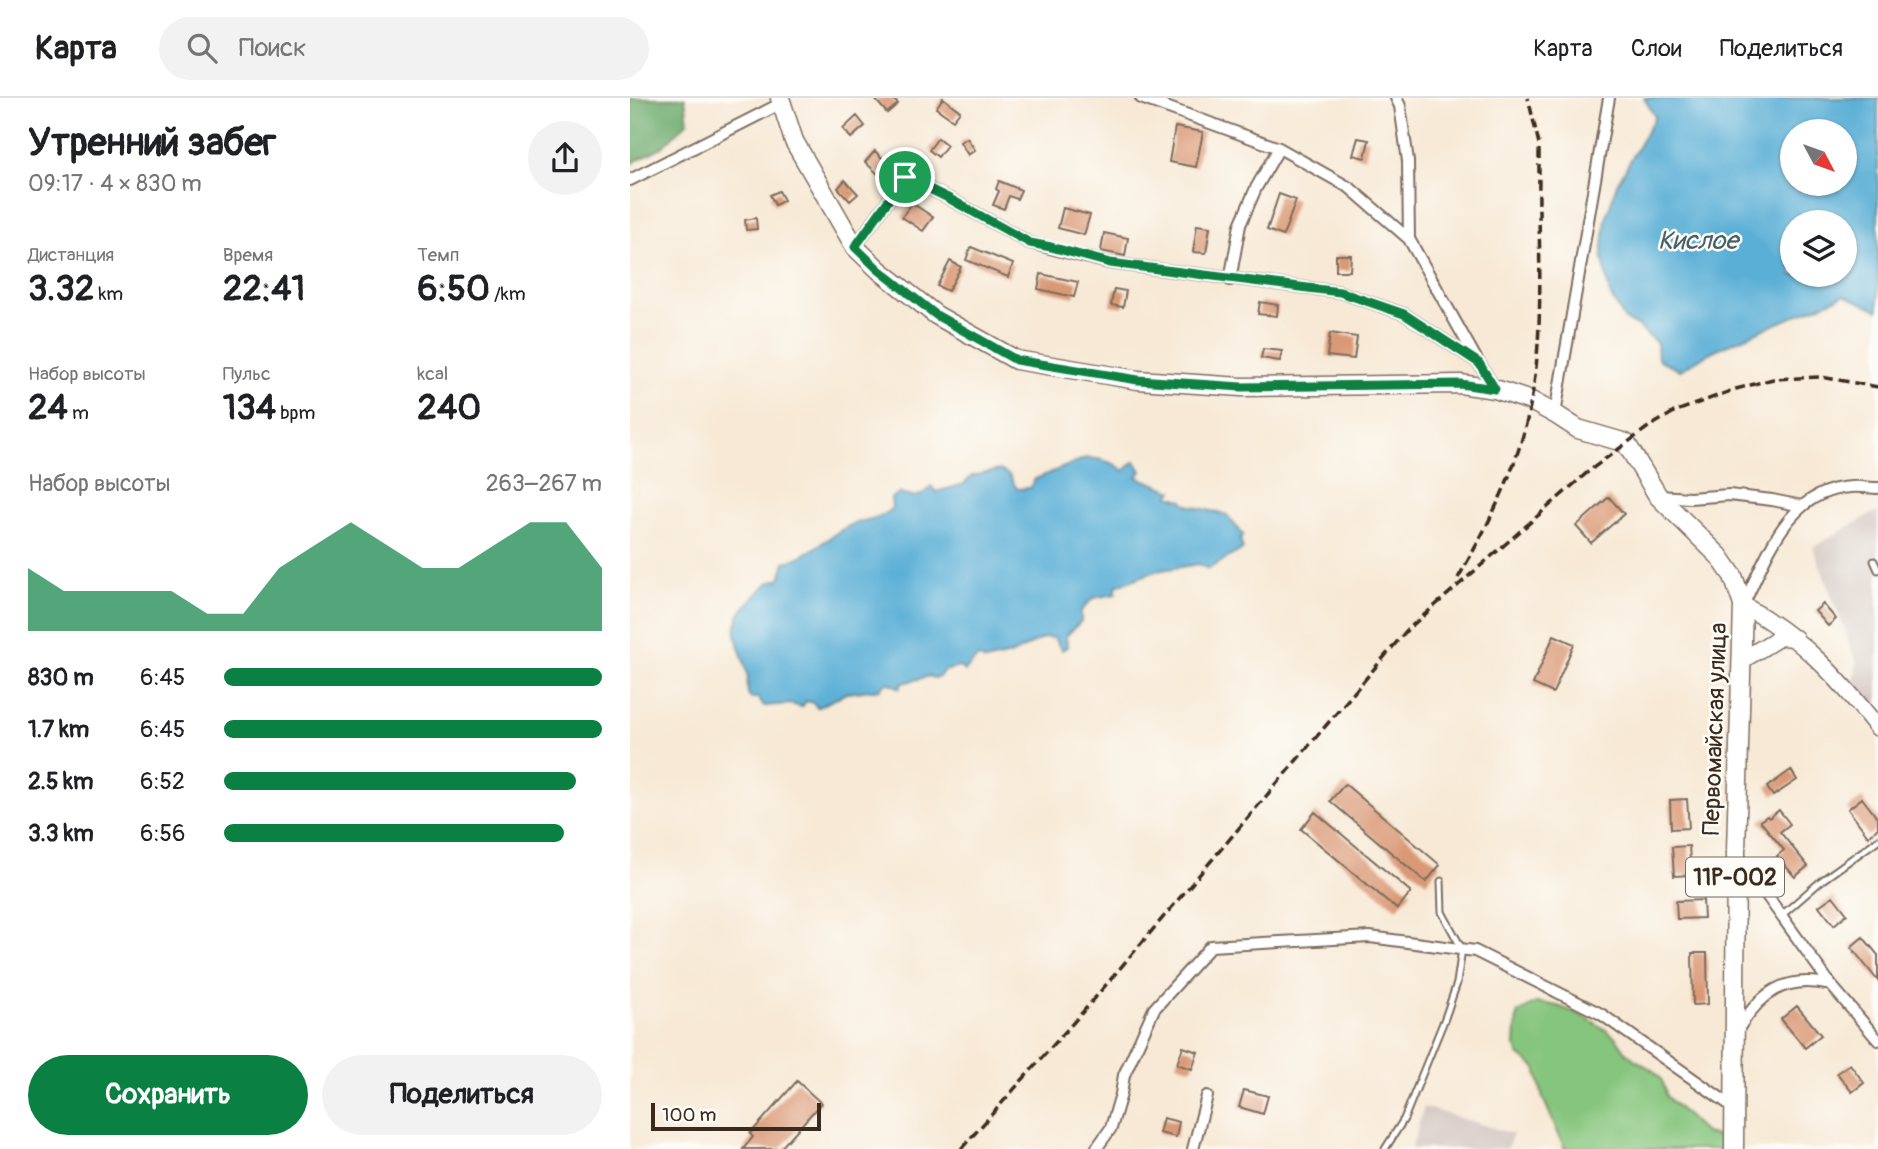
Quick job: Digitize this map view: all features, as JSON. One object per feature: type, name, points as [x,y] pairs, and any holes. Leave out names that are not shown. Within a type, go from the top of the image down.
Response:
[{"type":"main road","name":"11Р-002","points":[[781,101],[794,141],[855,247],[879,270],[936,315],[1016,360],[1138,380],[1241,387],[1460,384],[1495,389],[1531,401],[1578,429],[1626,443],[1658,496],[1719,556],[1733,576],[1743,605]]},
{"type":"main road","name":"Первомайская улица","points":[[1734,1149],[1735,851],[1743,605]]},
{"type":"street","points":[[1141,98],[1279,148],[1350,188],[1409,239],[1495,389]]},
{"type":"street","points":[[1396,98],[1408,161],[1409,239]]},
{"type":"street","points":[[1555,414],[1609,98]]},
{"type":"street","points":[[630,180],[781,101]]},
{"type":"street","points":[[1230,279],[1240,225],[1256,188],[1279,148]]},
{"type":"street","points":[[855,247],[905,177],[1030,243],[1110,263],[1340,292],[1353,296],[1404,314],[1479,363]]},
{"type":"street","points":[[1878,488],[1851,486],[1831,490],[1801,506],[1780,528],[1743,605],[1795,638],[1826,666],[1878,728]]},
{"type":"street","points":[[1658,496],[1689,498],[1729,495],[1801,506]]},
{"type":"street","points":[[1741,661],[1780,637],[1795,638]]},
{"type":"street","points":[[1735,851],[1831,985],[1878,1040]]},
{"type":"street","points":[[1096,1149],[1111,1128],[1124,1075],[1154,1009],[1212,946],[1370,937],[1475,951],[1601,1014],[1733,1107]]},
{"type":"street","points":[[1734,1037],[1749,1012],[1762,997],[1776,988],[1814,980],[1831,985]]},
{"type":"street","points":[[1193,1149],[1207,1096]]},
{"type":"lane","points":[[1874,561],[1878,570]]},
{"type":"lane","points":[[1782,915],[1821,881],[1878,839]]},
{"type":"lane","points":[[1385,1149],[1404,1119],[1457,983],[1462,949],[1443,912],[1441,881]]},
{"type":"shaded area","points":[[1873,513],[1878,513],[1878,714],[1853,685],[1857,663],[1813,547]]},
{"type":"shaded area","points":[[1424,1107],[1513,1134],[1507,1149],[1411,1149]]},
{"type":"green space","points":[[630,98],[685,98],[688,122],[662,147],[630,164]]},
{"type":"green space","points":[[1536,1003],[1556,1006],[1577,1014],[1615,1037],[1628,1054],[1658,1075],[1666,1096],[1705,1133],[1721,1137],[1724,1149],[1565,1149],[1543,1098],[1536,1068],[1519,1055],[1515,1045],[1517,1014]]},
{"type":"water","name":"Кислое","points":[[1644,98],[1878,98],[1878,310],[1844,295],[1715,350],[1680,370],[1658,359],[1657,343],[1637,326],[1625,320],[1610,295],[1602,254],[1606,219],[1617,184],[1655,117]]},
{"type":"water","points":[[1086,458],[1106,461],[1124,471],[1135,461],[1141,471],[1137,477],[1173,491],[1169,496],[1188,505],[1227,515],[1243,535],[1240,539],[1243,549],[1208,569],[1199,564],[1156,571],[1116,586],[1116,594],[1093,598],[1081,611],[1081,621],[1066,636],[1067,647],[1062,650],[1054,638],[1045,637],[1010,655],[985,661],[978,657],[965,671],[960,667],[943,671],[939,677],[930,676],[902,683],[900,688],[890,683],[884,684],[880,689],[846,693],[817,708],[814,703],[806,701],[802,707],[791,704],[764,706],[758,698],[750,698],[747,691],[748,675],[737,639],[737,622],[747,604],[763,588],[780,579],[785,562],[810,551],[847,527],[887,512],[892,508],[891,498],[900,493],[917,496],[931,486],[936,492],[964,484],[972,476],[1000,470],[1009,475],[1017,489],[1030,488],[1035,479]]},
{"type":"building","points":[[874,98],[892,98],[898,104],[887,113]]},
{"type":"building","points":[[943,98],[960,111],[953,120],[936,108]]},
{"type":"building","points":[[857,116],[865,126],[851,138],[843,129]]},
{"type":"building","points":[[1175,127],[1203,132],[1196,167],[1169,162]]},
{"type":"building","points":[[938,138],[947,145],[938,157],[929,150]]},
{"type":"building","points":[[967,138],[975,150],[968,155],[960,142]]},
{"type":"building","points":[[1358,138],[1369,140],[1365,158],[1353,155]]},
{"type":"building","points":[[875,151],[889,165],[879,175],[865,162]]},
{"type":"building","points":[[845,180],[858,194],[850,201],[838,188]]},
{"type":"building","points":[[999,181],[1021,190],[1017,199],[1009,196],[1004,209],[993,205],[999,191],[996,189]]},
{"type":"building","points":[[779,191],[784,200],[775,205],[770,195]]},
{"type":"building","points":[[1279,194],[1296,200],[1283,236],[1267,230]]},
{"type":"building","points":[[912,203],[933,217],[923,231],[902,217]]},
{"type":"building","points":[[1063,208],[1090,215],[1084,235],[1058,228]]},
{"type":"building","points":[[756,218],[757,229],[746,230],[745,220]]},
{"type":"building","points":[[1197,225],[1210,227],[1206,253],[1193,252]]},
{"type":"building","points":[[1104,233],[1128,238],[1125,256],[1101,251]]},
{"type":"building","points":[[971,247],[1013,264],[1008,277],[966,260]]},
{"type":"building","points":[[1336,255],[1351,255],[1350,271],[1336,271]]},
{"type":"building","points":[[950,261],[961,267],[948,291],[937,286]]},
{"type":"building","points":[[1041,274],[1078,282],[1074,297],[1038,289]]},
{"type":"building","points":[[1114,289],[1126,291],[1123,307],[1111,305]]},
{"type":"building","points":[[1260,302],[1278,305],[1277,316],[1258,314]]},
{"type":"building","points":[[1330,333],[1357,337],[1354,359],[1327,356]]},
{"type":"building","points":[[1263,349],[1282,351],[1280,361],[1261,358]]},
{"type":"building","points":[[1609,497],[1624,514],[1591,543],[1576,526]]},
{"type":"building","points":[[1823,604],[1836,619],[1828,626],[1815,611]]},
{"type":"building","points":[[1554,635],[1574,644],[1553,693],[1533,684]]},
{"type":"building","points":[[1791,770],[1797,780],[1773,796],[1767,787]]},
{"type":"building","points":[[1345,784],[1440,865],[1426,882],[1330,801]]},
{"type":"building","points":[[1862,798],[1878,819],[1878,828],[1868,836],[1848,809]]},
{"type":"building","points":[[1687,799],[1689,828],[1671,829],[1670,800]]},
{"type":"building","points":[[1779,810],[1790,824],[1780,832],[1808,866],[1795,877],[1777,856],[1784,850],[1760,821]]},
{"type":"building","points":[[1315,812],[1411,892],[1397,909],[1301,829]]},
{"type":"building","points":[[1689,846],[1691,875],[1674,876],[1672,847]]},
{"type":"building","points":[[1833,896],[1847,914],[1834,925],[1819,906]]},
{"type":"building","points":[[1703,900],[1704,918],[1677,919],[1676,901]]},
{"type":"building","points":[[1863,937],[1878,955],[1878,981],[1851,947]]},
{"type":"building","points":[[1692,953],[1707,953],[1708,1004],[1693,1005]]},
{"type":"building","points":[[1797,1006],[1821,1035],[1805,1048],[1781,1019]]},
{"type":"building","points":[[1183,1047],[1198,1052],[1192,1069],[1177,1064]]},
{"type":"building","points":[[1850,1064],[1864,1083],[1852,1092],[1837,1073]]},
{"type":"building","points":[[797,1081],[821,1103],[780,1149],[743,1149],[753,1137],[750,1134]]},
{"type":"building","points":[[1244,1090],[1268,1096],[1263,1114],[1239,1107]]},
{"type":"building","points":[[1163,1118],[1179,1122],[1176,1137],[1159,1133]]},
{"type":"railway","points":[[1458,578],[1481,537],[1510,473],[1525,429],[1535,378],[1540,290],[1539,144],[1528,98]]},
{"type":"railway","points":[[961,1149],[1088,1006],[1407,630],[1589,471],[1647,428],[1674,412],[1736,389],[1773,379],[1821,377],[1878,387]]},
{"type":"route","points":[[905,177],[1008,229],[1030,243],[1110,263],[1340,292],[1404,314],[1479,363],[1495,389],[1460,384],[1241,387],[1138,380],[1016,360],[936,315],[879,270],[855,247],[905,177]]}]
